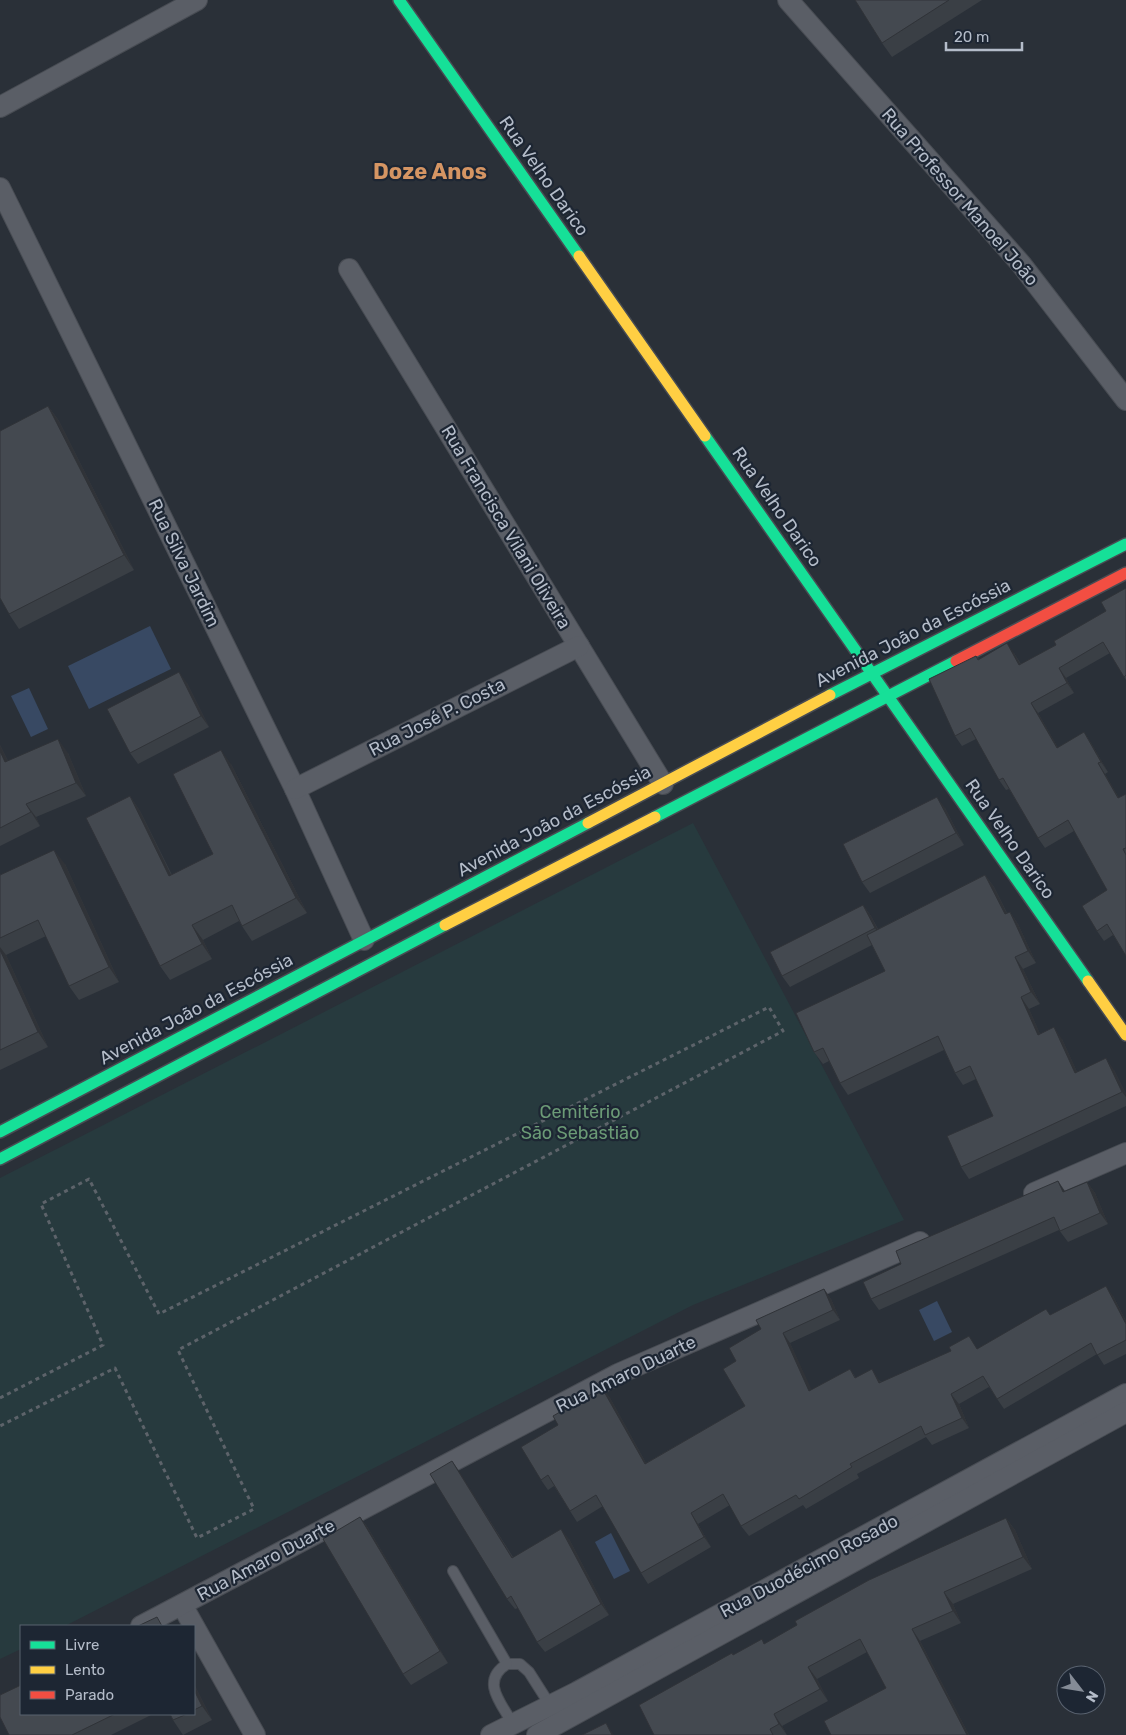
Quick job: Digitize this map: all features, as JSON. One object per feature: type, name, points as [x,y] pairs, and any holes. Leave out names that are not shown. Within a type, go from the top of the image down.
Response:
[{"type":"main road","name":"Rua Velho Darico","points":[[399,0],[872,674],[1124,1028]]},
{"type":"main road","name":"Avenida João da Escóssia","points":[[0,1132],[872,674],[1126,544]]},
{"type":"main road","points":[[0,1159],[887,695],[1126,573]]},
{"type":"street","points":[[0,107],[197,0]]},
{"type":"street","name":"Rua Professor Manoel João","points":[[788,0],[1021,264],[1126,400]]},
{"type":"street","name":"Rua Silva Jardim","points":[[0,188],[295,789],[364,940]]},
{"type":"street","name":"Rua Francisca Vilani Oliveira","points":[[349,270],[664,784]]},
{"type":"street","name":"Rua José P. Costa","points":[[295,789],[579,646]]},
{"type":"street","points":[[1018,1200],[1126,1154]]},
{"type":"street","name":"Rua Amaro Duarte","points":[[143,1625],[618,1374],[937,1235]]},
{"type":"street","name":"Rua Duodécimo Rosado","points":[[491,1735],[1126,1394]]},
{"type":"street","name":"Rua Duodécimo Rosado","points":[[537,1735],[1126,1412]]},
{"type":"street","points":[[182,1604],[194,1625]]},
{"type":"street","points":[[195,1628],[254,1735]]},
{"type":"lane","points":[[453,1571],[507,1664]]},
{"type":"lane","points":[[513,1724],[494,1690],[493,1681],[497,1671],[507,1664],[520,1664],[529,1672],[550,1705]]},
{"type":"path","points":[[0,1398],[103,1345],[41,1204],[89,1179],[159,1314],[769,1007],[782,1031],[178,1350],[254,1509],[197,1538],[115,1368],[0,1426]]},
{"type":"green space","name":"Cemitério São Sebastião","points":[[693,823],[904,1220],[693,1305],[67,1625],[20,1625],[20,1649],[0,1659],[0,1178]]},
{"type":"water","points":[[150,626],[171,669],[89,709],[68,666]]},
{"type":"water","points":[[29,688],[48,729],[31,737],[11,696]]},
{"type":"water","points":[[937,1301],[952,1332],[934,1341],[919,1310]]},
{"type":"water","points":[[611,1533],[630,1571],[614,1579],[595,1542]]},
{"type":"building","points":[[855,0],[949,0],[882,43]]},
{"type":"building","points":[[48,406],[124,555],[9,614],[0,598],[0,431]]},
{"type":"building","points":[[1126,588],[1126,675],[1124,677],[1103,642],[1059,668],[1067,683],[1031,703],[1057,748],[1084,732],[1101,762],[1098,763],[1118,798],[1126,794],[1126,848],[1123,849],[1126,855],[1126,956],[1107,924],[1097,931],[1082,906],[1107,890],[1068,820],[1038,838],[1003,778],[999,780],[970,728],[955,736],[929,679],[976,656],[978,660],[1007,643],[1019,665],[1056,645],[1054,641],[1106,611],[1101,602]]},
{"type":"building","points":[[179,672],[201,716],[130,753],[107,709]]},
{"type":"building","points":[[58,739],[76,783],[26,804],[31,812],[0,828],[0,751],[5,762]]},
{"type":"building","points":[[221,750],[296,898],[242,926],[232,905],[192,925],[202,944],[160,966],[86,818],[130,796],[169,876],[213,854],[173,774]]},
{"type":"building","points":[[937,797],[956,833],[862,882],[843,844]]},
{"type":"building","points":[[54,850],[109,967],[69,986],[38,920],[0,938],[0,875]]},
{"type":"building","points":[[985,875],[1005,914],[1010,912],[1028,951],[1015,957],[1031,992],[1021,997],[1038,1035],[1054,1027],[1075,1073],[1106,1058],[1122,1092],[961,1167],[947,1136],[993,1116],[970,1066],[955,1073],[938,1036],[840,1083],[823,1048],[814,1052],[796,1013],[885,971],[867,935]]},
{"type":"building","points":[[863,905],[875,928],[782,976],[770,952]]},
{"type":"building","points":[[0,950],[38,1032],[0,1050]]},
{"type":"building","points":[[1058,1181],[1063,1192],[1087,1182],[1100,1213],[1060,1231],[1054,1217],[871,1299],[863,1282],[901,1264],[896,1251]]},
{"type":"building","points":[[1106,1286],[1126,1324],[1126,1340],[1097,1355],[1091,1343],[997,1399],[983,1376],[951,1394],[962,1418],[925,1435],[921,1426],[850,1464],[852,1467],[799,1499],[796,1495],[741,1526],[723,1494],[691,1513],[704,1537],[641,1573],[596,1495],[570,1511],[548,1475],[541,1480],[521,1447],[558,1425],[553,1416],[602,1388],[645,1464],[745,1406],[723,1369],[736,1361],[729,1348],[761,1329],[756,1320],[824,1289],[833,1310],[783,1333],[809,1391],[850,1369],[855,1378],[872,1369],[879,1383],[951,1351],[949,1347],[969,1336],[977,1349],[1046,1309],[1050,1315]]},
{"type":"building","points":[[452,1461],[512,1558],[561,1529],[601,1604],[537,1642],[511,1596],[507,1599],[430,1474]]},
{"type":"building","points":[[360,1517],[440,1651],[403,1674],[323,1539]]},
{"type":"building","points":[[1006,1518],[1023,1557],[944,1592],[953,1611],[912,1629],[967,1735],[831,1735],[824,1721],[886,1688],[860,1639],[808,1667],[820,1689],[774,1714],[779,1724],[770,1729],[773,1735],[654,1735],[639,1705],[732,1653],[733,1655],[762,1639],[764,1644],[797,1625],[795,1621],[869,1580]]},
{"type":"building","points":[[157,1617],[161,1625],[140,1625]]},
{"type":"building","points":[[20,1685],[20,1715],[113,1715],[72,1735],[9,1735],[0,1717],[0,1695]]},
{"type":"building","points":[[195,1692],[202,1706],[195,1710]]},
{"type":"building","points":[[170,1715],[185,1715],[173,1720]]},
{"type":"building","points":[[606,1723],[612,1735],[582,1735]]},
{"type":"traffic: fast","points":[[399,0],[579,256]]},
{"type":"traffic: fast","points":[[705,436],[1088,981]]},
{"type":"traffic: fast","points":[[830,695],[1126,544]]},
{"type":"traffic: fast","points":[[655,817],[956,661]]},
{"type":"traffic: fast","points":[[0,1132],[588,823]]},
{"type":"traffic: fast","points":[[0,1159],[445,925]]},
{"type":"traffic: slow","points":[[579,256],[705,436]]},
{"type":"traffic: slow","points":[[588,823],[830,695]]},
{"type":"traffic: slow","points":[[445,925],[655,817]]},
{"type":"traffic: slow","points":[[1088,981],[1126,1035]]},
{"type":"traffic: jam","points":[[956,661],[1126,573]]},
{"type":"district","name":"Doze Anos","points":[[430,171]]}]
